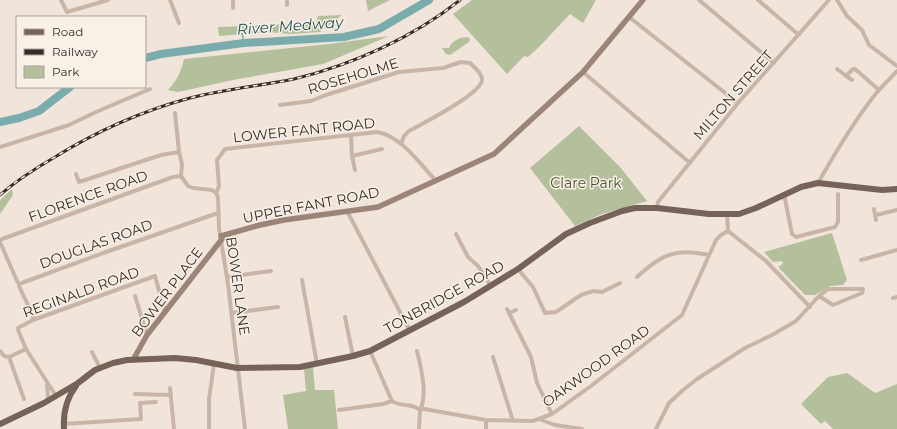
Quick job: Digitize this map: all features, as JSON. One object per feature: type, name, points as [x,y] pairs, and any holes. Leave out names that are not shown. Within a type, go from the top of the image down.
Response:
[{"type":"main road","name":"TONBRIDGE ROAD","points":[[0,424],[47,402],[78,383],[95,370],[113,363],[133,360],[175,358],[237,368],[300,367],[354,356],[370,351],[464,302],[491,286],[518,269],[566,234],[622,211],[635,208],[657,208],[739,214],[756,208],[801,187],[818,183],[882,190],[897,189]]},
{"type":"main road","points":[[64,427],[65,406],[78,383]]},
{"type":"main road","points":[[56,396],[65,406]]},
{"type":"street","points":[[61,0],[67,15],[108,0]]},
{"type":"street","points":[[170,0],[179,23]]},
{"type":"street","points":[[233,0],[233,8]]},
{"type":"street","name":"UPPER FANT ROAD","points":[[221,237],[260,225],[378,207],[494,154],[583,72],[643,0]]},
{"type":"street","points":[[699,0],[774,63]]},
{"type":"street","points":[[758,0],[799,35]]},
{"type":"street","name":"MILTON STREET","points":[[657,208],[658,202],[738,103],[830,0]]},
{"type":"street","points":[[837,0],[847,16],[862,30],[869,45],[897,66]]},
{"type":"street","points":[[629,17],[738,103]]},
{"type":"street","name":"ROSEHOLME","points":[[280,105],[311,101],[399,72],[443,68],[461,62],[470,63],[482,75],[482,82],[479,87],[454,106],[409,131],[404,136],[401,144]]},
{"type":"street","points":[[845,75],[848,74],[857,64]]},
{"type":"street","points":[[837,68],[852,80]]},
{"type":"street","points":[[852,70],[856,70],[879,90]]},
{"type":"street","points":[[818,183],[841,142],[874,96],[897,71]]},
{"type":"street","points":[[583,72],[690,163]]},
{"type":"street","points":[[0,147],[69,125],[150,89]]},
{"type":"street","points":[[175,113],[179,152],[182,164],[181,176],[190,187],[212,190],[216,193]]},
{"type":"street","name":"LOWER FANT ROAD","points":[[216,193],[219,186],[218,160],[225,149],[381,133],[394,138],[401,144],[436,181]]},
{"type":"street","points":[[351,135],[352,156],[355,170]]},
{"type":"street","points":[[352,156],[382,149]]},
{"type":"street","points":[[76,174],[79,182],[161,155],[179,152]]},
{"type":"street","name":"FLORENCE ROAD","points":[[19,284],[0,242],[2,239],[173,177],[181,176]]},
{"type":"street","name":"BOWER LANE","points":[[216,193],[218,197],[218,214],[232,313],[245,429]]},
{"type":"street","points":[[784,194],[792,234],[796,237],[835,227],[838,222],[838,194]]},
{"type":"street","points":[[874,209],[876,218],[897,210]]},
{"type":"street","points":[[347,211],[410,331]]},
{"type":"street","name":"DOUGLAS ROAD","points":[[19,284],[106,252],[218,214]]},
{"type":"street","points":[[727,214],[728,231],[766,261],[810,307]]},
{"type":"street","name":"OAKWOOD ROAD","points":[[392,401],[398,404],[418,408],[420,410],[424,409],[486,420],[533,421],[552,414],[591,386],[682,315],[716,240],[728,231]]},
{"type":"street","points":[[456,234],[468,257],[478,266],[491,286]]},
{"type":"street","name":"BOWER PLACE","points":[[133,360],[147,336],[221,237]]},
{"type":"street","points":[[861,260],[897,250]]},
{"type":"street","points":[[637,277],[646,268],[657,261],[676,253],[690,252],[709,255]]},
{"type":"street","points":[[642,265],[646,268]]},
{"type":"street","points":[[518,269],[533,287],[546,313],[556,312],[581,295],[593,291],[602,292],[620,283]]},
{"type":"street","points":[[227,277],[271,271]]},
{"type":"street","name":"REGINALD ROAD","points":[[26,349],[18,330],[19,327],[33,320],[155,276],[165,312]]},
{"type":"street","points":[[302,280],[317,364]]},
{"type":"street","points":[[19,284],[33,316],[33,320]]},
{"type":"street","points":[[656,429],[669,403],[682,390],[745,348],[796,321],[819,296],[828,289],[863,289],[862,294],[833,305],[819,296]]},
{"type":"street","points":[[135,296],[147,336]]},
{"type":"street","points":[[232,313],[278,307]]},
{"type":"street","points":[[507,309],[531,357],[537,383],[552,414]]},
{"type":"street","points":[[509,314],[516,310]]},
{"type":"street","points":[[345,318],[354,356]]},
{"type":"street","points":[[0,351],[4,356],[10,357],[26,349],[56,396]]},
{"type":"street","points":[[339,410],[383,404],[392,401],[370,351]]},
{"type":"street","points":[[417,351],[423,382],[423,406],[420,410],[418,429]]},
{"type":"street","points":[[92,352],[100,368]]},
{"type":"street","points":[[413,359],[418,356]]},
{"type":"street","points":[[10,357],[24,398]]},
{"type":"street","points":[[493,357],[513,421]]},
{"type":"street","points":[[209,429],[209,399],[214,364]]},
{"type":"street","points":[[47,382],[47,402]]},
{"type":"street","points":[[170,388],[174,429]]},
{"type":"street","points":[[135,394],[171,395]]},
{"type":"street","points":[[64,427],[141,419],[140,403],[156,402]]},
{"type":"street","points":[[538,419],[555,425],[582,429]]},
{"type":"street","points":[[486,420],[486,429]]},
{"type":"green space","points":[[366,0],[390,0],[368,11]]},
{"type":"green space","points":[[472,0],[596,0],[583,23],[570,14],[540,46],[528,57],[524,56],[507,74],[453,14]]},
{"type":"green space","points":[[342,15],[320,32],[289,34],[269,32],[219,36],[218,27],[316,23],[318,16]]},
{"type":"green space","points":[[389,36],[323,64],[233,80],[178,92],[168,90],[178,76],[184,59],[329,44]]},
{"type":"green space","points":[[467,37],[470,39],[469,42],[450,55],[446,54],[442,48],[449,48],[456,40]]},
{"type":"green space","name":"Clare Park","points":[[579,126],[620,167],[647,201],[602,214],[575,226],[530,168]]},
{"type":"green space","points":[[12,189],[13,195],[0,214],[0,200]]},
{"type":"green space","points":[[832,233],[847,280],[843,285],[830,286],[815,295],[805,295],[779,268],[779,266],[783,264],[782,261],[773,262],[764,252]]},
{"type":"green space","points":[[313,367],[315,390],[334,390],[338,429],[288,429],[283,395],[306,391],[304,369]]},
{"type":"green space","points":[[847,373],[875,393],[897,384],[897,429],[833,429],[825,421],[821,424],[801,404],[828,377]]},
{"type":"waterway","name":"River Medway","points":[[146,58],[161,54],[244,43],[344,37],[379,29],[429,0]]},
{"type":"waterway","points":[[242,33],[244,43]]},
{"type":"waterway","name":"River Medway","points":[[0,122],[19,118],[39,111],[69,88]]},
{"type":"railway","points":[[0,195],[20,179],[48,161],[104,130],[120,123],[155,109],[190,98],[216,92],[294,79],[338,66],[360,58],[403,38],[460,0]]}]
